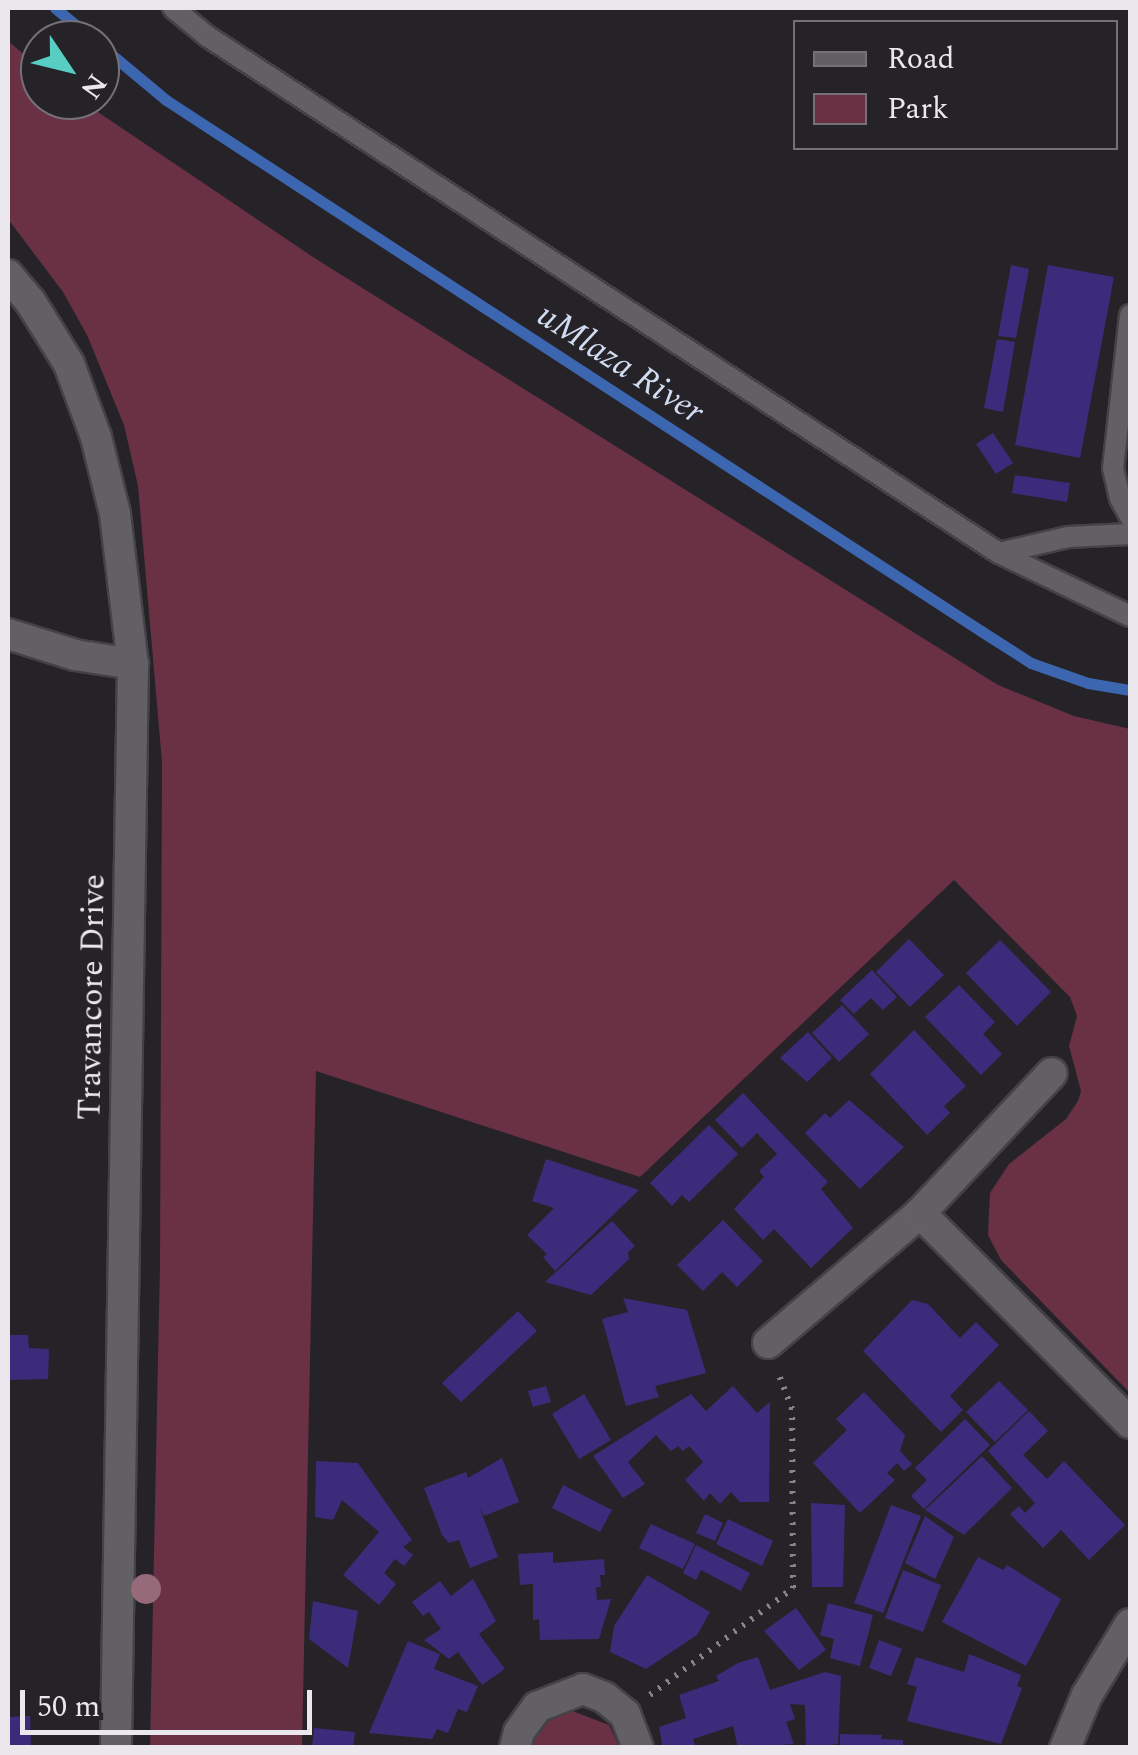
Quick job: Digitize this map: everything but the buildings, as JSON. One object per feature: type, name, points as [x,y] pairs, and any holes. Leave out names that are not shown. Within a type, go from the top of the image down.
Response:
[{"type":"street","name":"Travancore Drive","points":[[8,275],[30,301],[69,364],[96,437],[115,514],[134,664],[116,1748]]},
{"type":"street","points":[[8,634],[75,655],[134,664]]},
{"type":"street","points":[[768,1343],[920,1213],[1052,1073]]},
{"type":"street","points":[[920,1213],[1130,1423]]},
{"type":"street","points":[[1065,1748],[1086,1695],[1130,1624]]},
{"type":"street","points":[[515,1748],[518,1732],[538,1706],[583,1689],[625,1714],[638,1748]]},
{"type":"lane","points":[[173,8],[207,36],[999,553],[1130,616]]},
{"type":"lane","points":[[1130,314],[1113,468],[1120,498],[1130,516]]},
{"type":"lane","points":[[999,553],[1086,534],[1130,534]]},
{"type":"path","points":[[625,1714],[792,1588],[792,1409],[768,1343]]},
{"type":"green space","points":[[8,41],[20,51],[20,120],[110,120],[316,259],[998,685],[1074,716],[1130,729],[1130,1393],[1001,1260],[988,1235],[990,1193],[1009,1164],[1066,1119],[1078,1101],[1081,1091],[1069,1046],[1077,1016],[1070,997],[954,880],[640,1177],[316,1071],[302,1747],[150,1747],[160,1263],[162,762],[138,486],[124,425],[87,335],[63,292],[8,219]]},
{"type":"green space","points":[[567,1709],[609,1725],[619,1747],[529,1748],[542,1722]]},
{"type":"waterway","name":"uMlaza River","points":[[55,8],[70,20]]},
{"type":"waterway","name":"uMlaza River","points":[[120,62],[166,100],[1031,663],[1088,683],[1130,690]]}]
